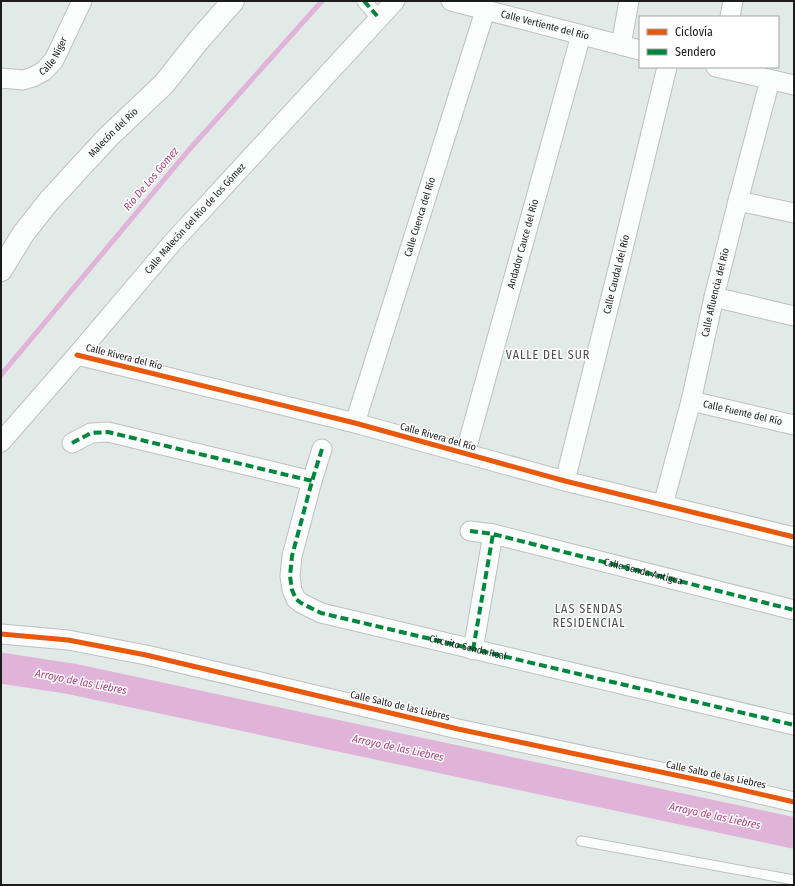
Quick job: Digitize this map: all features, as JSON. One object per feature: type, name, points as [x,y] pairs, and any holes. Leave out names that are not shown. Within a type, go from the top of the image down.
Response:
[{"type":"street","name":"Calle Níger","points":[[1,78],[22,80],[33,77],[44,71],[54,60],[82,1]]},
{"type":"street","name":"Calle Malecón del Río de los Gómez","points":[[1,442],[78,355],[371,9],[395,1]]},
{"type":"street","name":"Calle Vertiente del Río","points":[[451,1],[639,50]]},
{"type":"street","points":[[621,45],[629,1]]},
{"type":"street","points":[[730,16],[733,1]]},
{"type":"street","name":"Malecón del Río","points":[[1,270],[23,234],[49,201],[108,137],[164,84],[226,3]]},
{"type":"street","name":"Calle Cuenca del Río","points":[[355,423],[485,11]]},
{"type":"street","name":"Andador Cauce del Río","points":[[465,454],[581,35]]},
{"type":"street","name":"Calle Caudal del Río","points":[[565,481],[667,68]]},
{"type":"street","points":[[722,68],[794,85]]},
{"type":"street","name":"Calle Afluencia del Río","points":[[663,505],[691,400],[714,297],[770,80]]},
{"type":"street","points":[[738,202],[794,213]]},
{"type":"street","points":[[714,297],[794,316]]},
{"type":"street","name":"Calle Rivera del Río","points":[[78,355],[355,423],[565,481],[794,537]]},
{"type":"street","name":"Calle Fuente del Río","points":[[691,400],[794,425]]},
{"type":"street","points":[[72,443],[91,433],[108,432],[312,481]]},
{"type":"street","name":"Circuito Senda Real","points":[[322,449],[292,556],[290,576],[292,590],[296,599],[302,604],[321,613],[794,725]]},
{"type":"street","name":"Calle Senda Antigua","points":[[470,531],[493,534],[794,610]]},
{"type":"street","points":[[473,650],[493,534]]},
{"type":"street","name":"Calle Salto de las Liebres","points":[[1,634],[68,640],[146,655],[458,729],[708,782],[794,802]]},
{"type":"lane","points":[[581,841],[794,880]]},
{"type":"waterway","name":"Rio De Los Gomez","points":[[1,375],[188,151],[322,1]]},
{"type":"waterway","name":"Arroyo de las Liebres","points":[[1,668],[72,679],[794,833]]},
{"type":"marked path","points":[[364,1],[379,18]]},
{"type":"marked path","points":[[72,443],[91,433],[108,432],[312,481]]},
{"type":"marked path","points":[[322,449],[292,556],[290,576],[292,590],[296,599],[301,603],[321,613],[794,725]]},
{"type":"marked path","points":[[470,531],[493,534],[794,610]]},
{"type":"marked path","points":[[473,650],[493,534]]},
{"type":"cycle path","points":[[77,355],[355,423],[565,481],[794,537]]},
{"type":"cycle path","points":[[1,634],[68,640],[146,655],[458,729],[708,782],[794,802]]},
{"type":"district","name":"VALLE DEL SUR","points":[[548,355]]},
{"type":"district","name":"LAS SENDAS RESIDENCIAL","points":[[589,616]]}]
